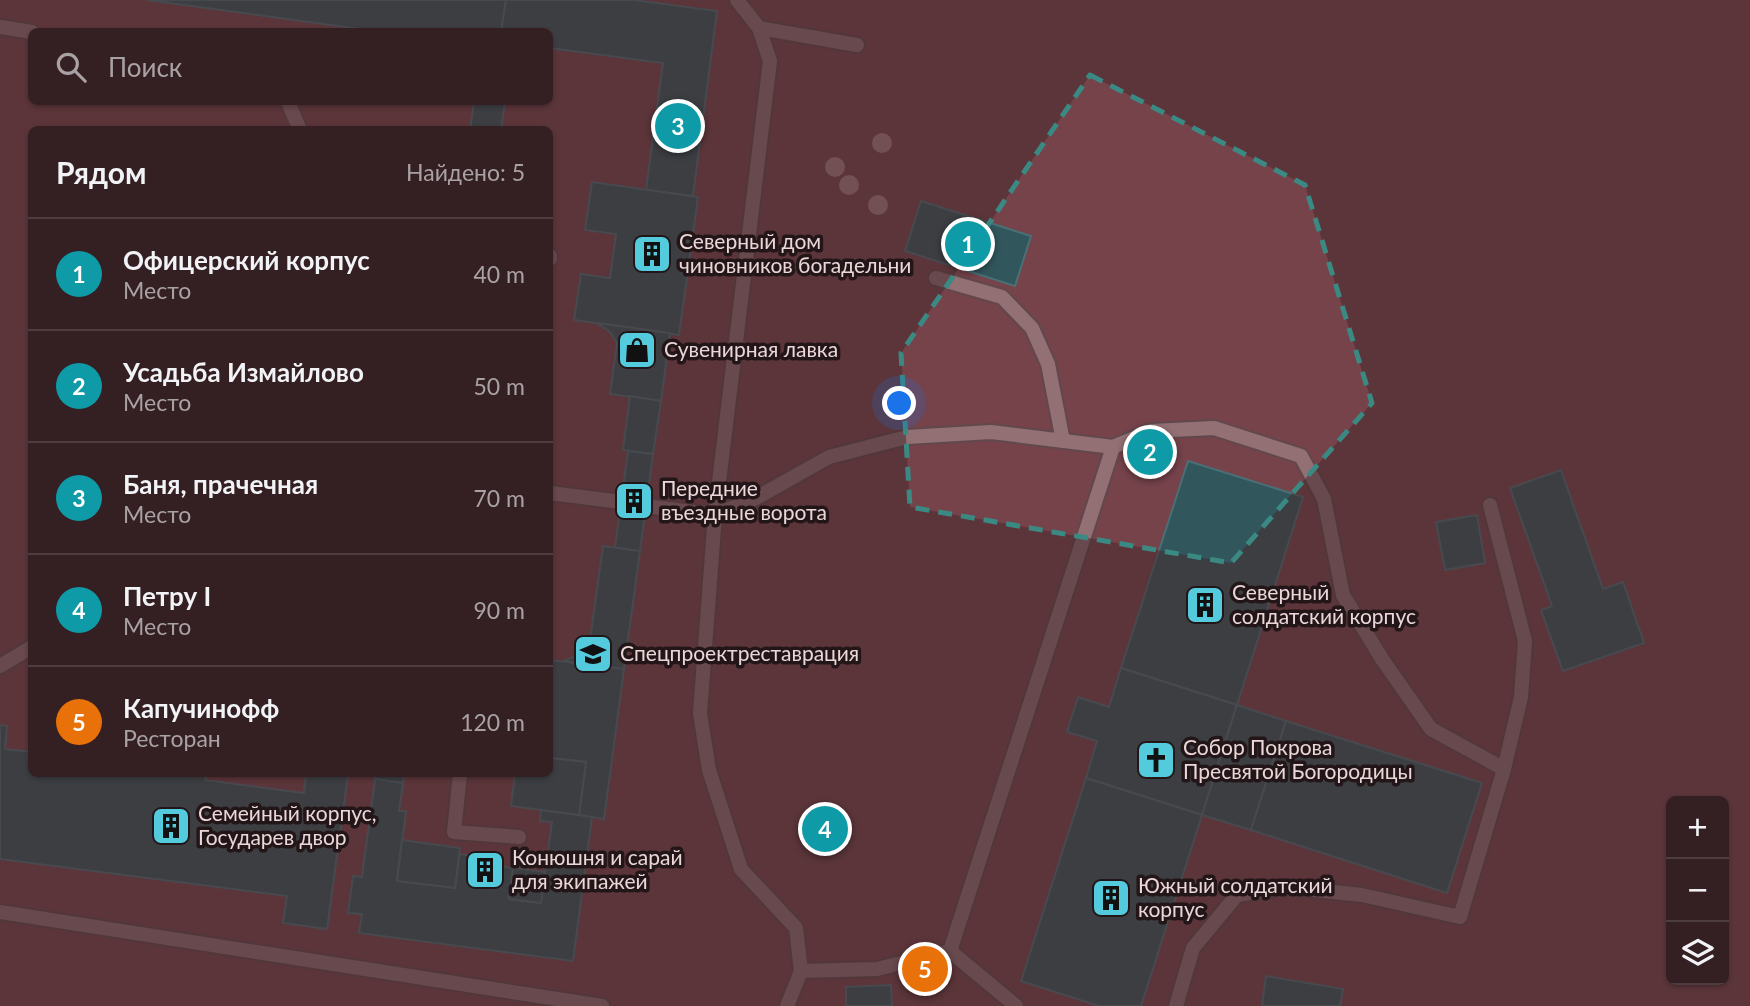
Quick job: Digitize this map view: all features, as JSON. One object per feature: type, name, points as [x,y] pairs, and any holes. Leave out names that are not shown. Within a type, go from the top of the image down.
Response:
[{"type":"lane","points":[[737,0],[759,27],[770,61],[715,515],[700,713],[709,770],[741,869],[796,928],[801,971],[787,1006]]},
{"type":"lane","points":[[0,27],[28,31]]},
{"type":"lane","points":[[759,27],[857,45]]},
{"type":"lane","points":[[289,105],[298,126]]},
{"type":"lane","points":[[936,278],[1002,298],[1032,328],[1048,363],[1063,441]]},
{"type":"lane","points":[[646,506],[715,515],[756,498],[829,457],[906,436],[991,432],[1113,447],[1151,431],[1214,428],[1301,456],[1324,499],[1343,595],[1382,659],[1431,729],[1504,769]]},
{"type":"lane","points":[[950,951],[1113,447]]},
{"type":"lane","points":[[553,493],[621,502]]},
{"type":"lane","points":[[1176,1006],[1193,948],[1237,895],[1286,887],[1362,895],[1460,917],[1504,769],[1521,697],[1525,641],[1490,505]]},
{"type":"lane","points":[[0,666],[28,649]]},
{"type":"lane","points":[[460,777],[454,832],[519,838]]},
{"type":"lane","points":[[0,912],[602,1006]]},
{"type":"lane","points":[[801,971],[877,969],[950,951]]},
{"type":"lane","points":[[950,951],[1016,1006]]},
{"type":"highlighted area","points":[[1090,75],[1305,185],[1372,403],[1231,563],[910,507],[901,353]]},
{"type":"shaded area","points":[[0,0],[1750,0],[1750,1006],[0,1006]]},
{"type":"building","points":[[147,0],[506,0],[502,28],[353,28]]},
{"type":"building","points":[[506,0],[634,0],[717,11],[693,196],[646,190],[663,63],[553,48],[553,28],[502,28]]},
{"type":"building","points":[[474,105],[505,105],[502,126],[471,126]]},
{"type":"building","name":"Северный дом чиновников богадельни","points":[[592,182],[698,197],[679,335],[574,320],[581,274],[610,278],[616,234],[585,230]]},
{"type":"building","points":[[921,201],[1031,236],[1015,286],[905,251]]},
{"type":"building","points":[[597,323],[670,333],[661,401],[610,394],[617,343],[610,332]]},
{"type":"building","points":[[630,396],[661,401],[653,454],[623,450]]},
{"type":"building","name":"Передние въездные ворота","points":[[628,451],[653,454],[640,551],[615,548]]},
{"type":"building","name":"Северный солдатский корпус","points":[[1188,461],[1303,497],[1237,705],[1121,668]]},
{"type":"building","points":[[1561,470],[1603,589],[1623,582],[1644,643],[1563,671],[1541,610],[1552,606],[1510,488]]},
{"type":"building","points":[[634,491],[643,495],[647,504],[643,513],[634,517],[625,513],[621,504],[625,495]]},
{"type":"building","points":[[1477,515],[1485,563],[1445,570],[1436,522]]},
{"type":"building","points":[[603,546],[640,551],[624,669],[564,661],[581,654],[590,640]]},
{"type":"building","points":[[553,660],[624,669],[604,819],[579,815],[586,762],[553,758]]},
{"type":"building","name":"Собор Покрова Пресвятой Богородицы","points":[[1121,668],[1237,705],[1202,815],[1086,778],[1097,741],[1067,732],[1078,697],[1109,707]]},
{"type":"building","points":[[1237,705],[1286,721],[1251,830],[1202,815]]},
{"type":"building","points":[[1286,721],[1482,783],[1447,893],[1251,830]]},
{"type":"building","name":"Семейный корпус, Государев двор","points":[[0,725],[7,726],[5,749],[28,752],[28,777],[206,777],[205,780],[304,793],[306,777],[348,777],[327,929],[283,923],[287,896],[0,859]]},
{"type":"building","points":[[553,758],[586,762],[579,815],[511,806],[515,777],[553,777]]},
{"type":"building","points":[[375,777],[404,777],[403,783]]},
{"type":"building","name":"Южный солдатский корпус","points":[[1086,778],[1202,815],[1141,1006],[1099,1006],[1021,981]]},
{"type":"building","name":"Конюшня и сарай для экипажей","points":[[375,779],[403,783],[399,811],[406,811],[397,881],[455,888],[459,854],[493,858],[492,865],[513,868],[509,899],[541,903],[552,822],[540,821],[541,810],[592,817],[573,961],[359,933],[362,914],[348,913],[353,876],[362,877]]},
{"type":"building","points":[[402,840],[460,848],[455,888],[397,881]]},
{"type":"building","points":[[513,868],[545,872],[541,903],[509,899]]},
{"type":"building","points":[[1266,976],[1343,989],[1340,1006],[1262,1006]]},
{"type":"building","points":[[891,985],[892,1006],[846,1006],[846,987]]},
{"type":"place","name":"Баня, прачечная","points":[[678,126]]},
{"type":"place","name":"Офицерский корпус","points":[[968,244]]},
{"type":"place","name":"Северный дом чиновников богадельни","points":[[652,254]]},
{"type":"place","name":"Сувенирная лавка","points":[[637,350]]},
{"type":"place","name":"Усадьба Измайлово","points":[[1150,452]]},
{"type":"place","name":"Передние въездные ворота","points":[[634,501]]},
{"type":"place","name":"Северный солдатский корпус","points":[[1205,605]]},
{"type":"place","name":"Спецпроектреставрация","points":[[593,654]]},
{"type":"place","name":"Собор Покрова Пресвятой Богородицы","points":[[1156,760]]},
{"type":"place","name":"Семейный корпус, Государев двор","points":[[171,826]]},
{"type":"place","name":"Петру I","points":[[825,829]]},
{"type":"place","name":"Конюшня и сарай для экипажей","points":[[485,870]]},
{"type":"place","name":"Южный солдатский корпус","points":[[1111,898]]},
{"type":"place","name":"Капучинофф","points":[[925,969]]}]
